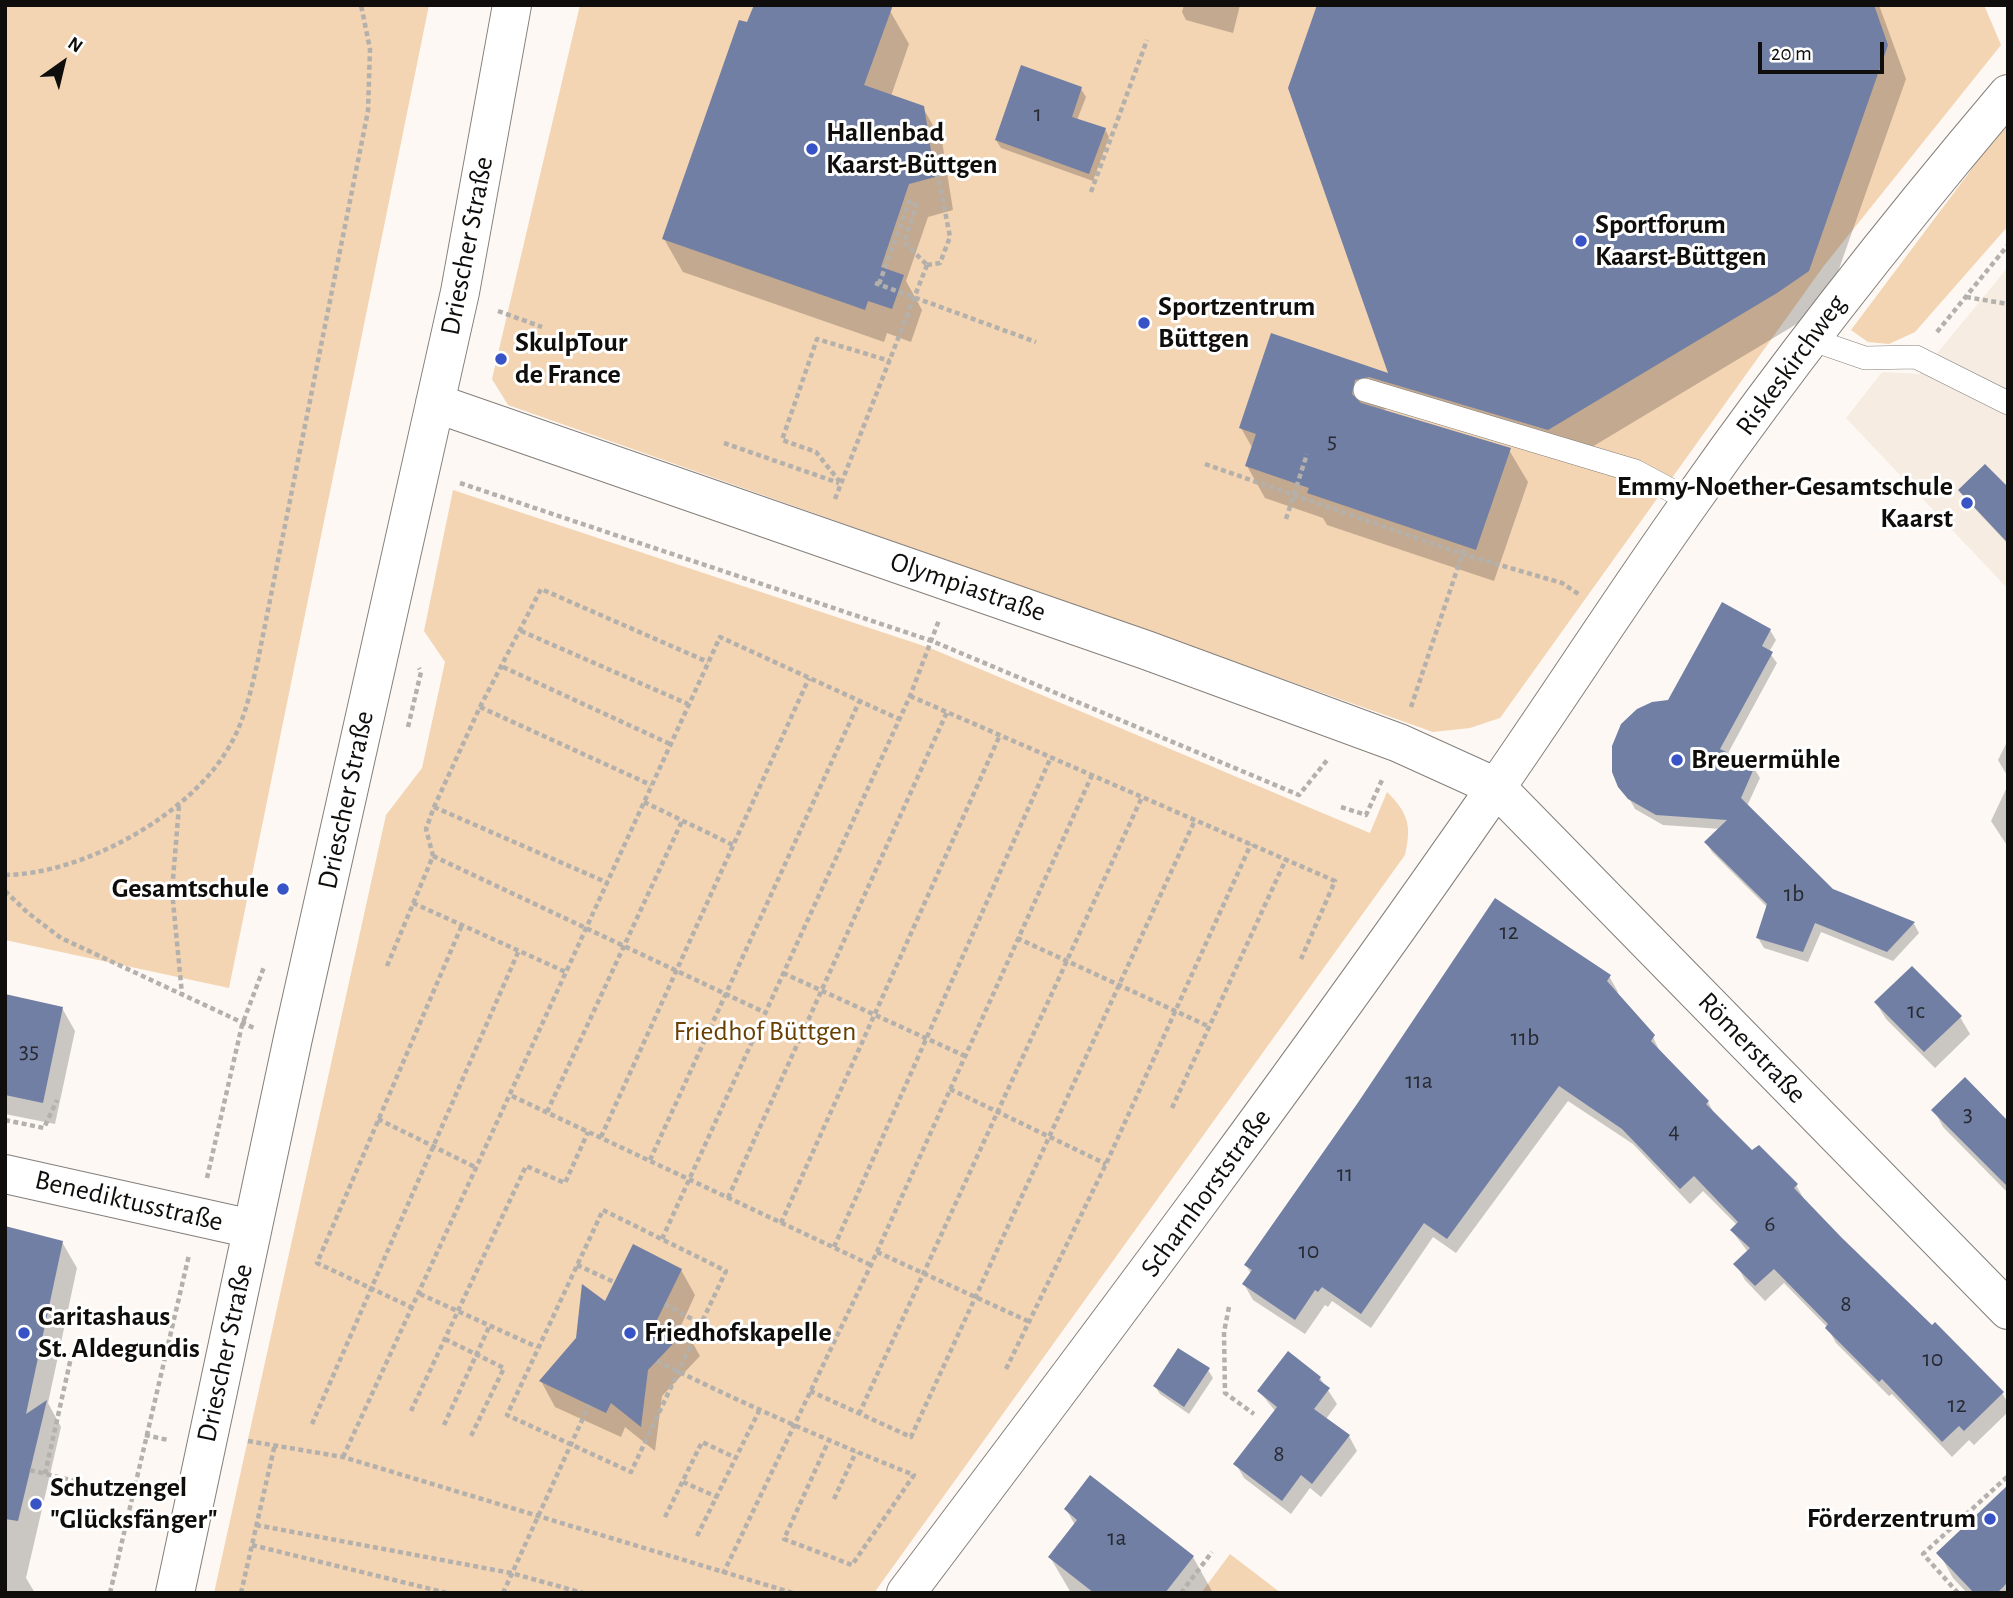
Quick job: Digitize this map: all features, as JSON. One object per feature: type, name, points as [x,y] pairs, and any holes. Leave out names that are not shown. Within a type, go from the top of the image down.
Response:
[{"type":"street","name":"Driescher Straße","points":[[175,1593],[293,1038],[460,292],[512,5]]},
{"type":"street","name":"Riskeskirchweg","points":[[1496,787],[1691,501],[1810,340],[1921,197],[2008,94]]},
{"type":"street","name":"Olympiastraße","points":[[435,403],[1146,650],[1399,743],[1496,787]]},
{"type":"street","name":"Römerstraße","points":[[1496,787],[2008,1310]]},
{"type":"street","name":"Scharnhorststraße","points":[[906,1593],[1162,1255],[1496,787]]},
{"type":"street","name":"Benediktusstraße","points":[[5,1174],[252,1229]]},
{"type":"lane","points":[[1810,340],[1866,358],[1916,356],[2008,403]]},
{"type":"lane","points":[[1365,390],[1635,471],[1691,501]]},
{"type":"path","points":[[5,875],[34,873],[78,861],[114,844],[179,806],[229,747],[244,713],[258,660],[368,111],[370,49],[361,5]]},
{"type":"path","points":[[1091,192],[1147,40]]},
{"type":"path","points":[[927,265],[940,263],[950,237],[937,170],[934,169]]},
{"type":"path","points":[[927,265],[904,242],[916,207],[913,201],[909,202],[877,283],[1036,342]]},
{"type":"path","points":[[1916,356],[2008,246]]},
{"type":"path","points":[[840,483],[927,265]]},
{"type":"path","points":[[1966,296],[2008,304]]},
{"type":"path","points":[[840,483],[816,452],[782,440],[817,339],[890,361]]},
{"type":"path","points":[[724,443],[840,483]]},
{"type":"path","points":[[1286,519],[1307,454]]},
{"type":"path","points":[[1205,464],[1462,554],[1562,583],[1612,617]]},
{"type":"path","points":[[456,482],[932,641],[1299,795],[1334,752]]},
{"type":"path","points":[[1341,807],[1366,815],[1399,743],[1465,546]]},
{"type":"path","points":[[387,966],[433,856],[426,829],[480,707],[541,589],[708,662]]},
{"type":"path","points":[[521,631],[688,704]]},
{"type":"path","points":[[343,1457],[512,1096],[720,637],[899,719]]},
{"type":"path","points":[[663,1239],[692,1180],[930,648]]},
{"type":"path","points":[[503,667],[670,744]]},
{"type":"path","points":[[601,1137],[809,678]]},
{"type":"path","points":[[910,696],[1335,881],[1301,959]]},
{"type":"path","points":[[650,1160],[859,702]]},
{"type":"path","points":[[480,707],[651,785]]},
{"type":"path","points":[[728,1198],[947,712]]},
{"type":"path","points":[[781,1223],[1000,735]]},
{"type":"path","points":[[834,1247],[1051,757]]},
{"type":"path","points":[[723,1574],[871,1265],[1092,775]]},
{"type":"path","points":[[859,1414],[995,1112],[1142,797]]},
{"type":"path","points":[[644,802],[733,845]]},
{"type":"path","points":[[179,806],[172,891],[182,995]]},
{"type":"path","points":[[435,807],[608,883]]},
{"type":"path","points":[[810,1391],[911,1437],[1051,1138],[1195,820]]},
{"type":"path","points":[[547,1112],[627,945],[682,821]]},
{"type":"path","points":[[1006,1369],[1106,1164],[1251,844]]},
{"type":"path","points":[[433,856],[589,927],[766,1013]]},
{"type":"path","points":[[1172,1108],[1286,859]]},
{"type":"path","points":[[5,891],[61,938],[242,1025],[293,1038]]},
{"type":"path","points":[[414,903],[568,973]]},
{"type":"path","points":[[413,1308],[317,1263],[462,925]]},
{"type":"path","points":[[1017,938],[1210,1027]]},
{"type":"path","points":[[312,1424],[519,950]]},
{"type":"path","points":[[110,1593],[242,1025],[268,956]]},
{"type":"path","points":[[783,973],[965,1056]]},
{"type":"path","points":[[950,1089],[1106,1164]]},
{"type":"path","points":[[512,1096],[871,1265]]},
{"type":"path","points":[[5,1120],[44,1128],[57,1100]]},
{"type":"path","points":[[378,1119],[477,1168]]},
{"type":"path","points":[[411,1411],[526,1166],[565,1183],[587,1132]]},
{"type":"path","points":[[603,1210],[726,1270],[631,1472],[507,1415],[576,1265],[603,1210]]},
{"type":"path","points":[[877,1252],[1030,1322]]},
{"type":"path","points":[[576,1265],[614,1282]]},
{"type":"path","points":[[420,1294],[537,1347]]},
{"type":"path","points":[[665,1304],[701,1324]]},
{"type":"path","points":[[1229,1307],[1224,1332],[1225,1393],[1254,1414]]},
{"type":"path","points":[[444,1425],[490,1325]]},
{"type":"path","points":[[445,1339],[504,1368],[470,1438]]},
{"type":"path","points":[[45,1474],[72,1353]]},
{"type":"path","points":[[657,1361],[793,1427],[829,1440],[914,1475],[852,1565],[784,1539],[829,1440]]},
{"type":"path","points":[[503,1593],[589,1405]]},
{"type":"path","points":[[698,1536],[759,1410]]},
{"type":"path","points":[[239,1441],[275,1444],[343,1457],[772,1590],[793,1593]]},
{"type":"path","points":[[665,1517],[702,1442],[736,1458]]},
{"type":"path","points":[[241,1593],[275,1444]]},
{"type":"path","points":[[834,1499],[856,1451]]},
{"type":"path","points":[[30,1470],[131,1495]]},
{"type":"path","points":[[1958,1593],[1923,1554],[2008,1476]]},
{"type":"path","points":[[683,1482],[717,1497]]},
{"type":"path","points":[[256,1525],[512,1573],[583,1593]]},
{"type":"path","points":[[252,1545],[447,1593]]},
{"type":"path","points":[[1181,1593],[1212,1552]]},
{"type":"shaded area","name":"Emmy-Noether-Gesamtschule Kaarst","points":[[2008,267],[2008,589],[1846,418],[1882,372],[1920,374]]},
{"type":"green space","points":[[5,5],[429,5],[229,988],[5,940]]},
{"type":"green space","name":"Sportzentrum Büttgen","points":[[580,5],[1984,5],[2001,45],[1823,267],[1500,718],[1470,728],[1433,732],[508,405],[492,379]]},
{"type":"green space","points":[[2008,110],[2008,226],[1915,332],[1889,344],[1868,342],[1851,330],[1971,170],[1979,149]]},
{"type":"green space","name":"Friedhof Büttgen","points":[[453,490],[930,648],[1370,833],[1387,792],[1404,813],[1408,827],[1405,855],[874,1593],[214,1593],[386,815],[422,768],[445,662],[424,631]]},
{"type":"green space","points":[[1230,1554],[1281,1593],[1201,1593]]},
{"type":"building","name":"Hallenbad Kaarst-Büttgen","points":[[754,5],[893,5],[864,85],[924,106],[935,177],[909,184],[881,267],[904,275],[892,309],[868,301],[865,310],[662,239],[739,20],[747,22]]},
{"type":"building","name":"Sportforum Kaarst-Büttgen","points":[[1317,5],[1874,5],[1888,45],[1809,271],[1777,293],[1548,430],[1369,377],[1355,380],[1352,394],[1361,403],[1511,448],[1476,550],[1307,493],[1309,488],[1245,466],[1256,434],[1239,428],[1271,333],[1388,373],[1288,88]]},
{"type":"building","points":[[1021,65],[1082,87],[1072,117],[1106,128],[1089,174],[995,140]]},
{"type":"building","points":[[1985,464],[2008,487],[2008,543],[1958,490]]},
{"type":"building","points":[[1722,602],[1771,629],[1762,646],[1773,652],[1720,749],[1755,766],[1741,798],[1833,889],[1915,922],[1887,952],[1815,923],[1803,952],[1756,938],[1767,904],[1704,842],[1727,820],[1656,815],[1628,799],[1618,787],[1612,772],[1612,746],[1621,724],[1637,709],[1652,702],[1668,700]]},
{"type":"building","points":[[1495,898],[1611,975],[1607,981],[1655,1035],[1651,1041],[1709,1101],[1706,1104],[1752,1150],[1759,1145],[1798,1184],[1794,1188],[1842,1238],[1932,1325],[1935,1322],[2004,1392],[1964,1431],[1959,1426],[1942,1442],[1882,1379],[1879,1382],[1825,1328],[1828,1324],[1774,1269],[1755,1286],[1733,1264],[1750,1248],[1730,1230],[1738,1222],[1694,1176],[1680,1189],[1622,1129],[1559,1086],[1447,1239],[1424,1223],[1361,1314],[1322,1287],[1318,1292],[1315,1290],[1295,1320],[1242,1284],[1252,1270],[1244,1265],[1357,1104]]},
{"type":"building","points":[[1912,966],[1962,1016],[1924,1052],[1874,1002]]},
{"type":"building","points":[[5,994],[63,1007],[43,1103],[5,1095]]},
{"type":"building","points":[[1965,1077],[2008,1121],[2008,1187],[1931,1110]]},
{"type":"building","name":"Caritashaus St. Aldegundis","points":[[5,1226],[63,1241],[26,1414],[47,1400],[18,1521],[5,1519]]},
{"type":"building","name":"Friedhofskapelle","points":[[633,1244],[682,1269],[655,1324],[687,1329],[648,1370],[641,1427],[611,1403],[606,1413],[539,1381],[576,1338],[582,1284],[605,1301]]},
{"type":"building","points":[[1178,1348],[1210,1368],[1184,1407],[1153,1386]]},
{"type":"building","points":[[1288,1351],[1321,1377],[1319,1380],[1330,1388],[1314,1409],[1350,1435],[1312,1484],[1301,1475],[1282,1501],[1233,1464],[1277,1407],[1257,1391]]},
{"type":"building","points":[[1090,1475],[1194,1556],[1165,1593],[1094,1593],[1048,1557],[1077,1520],[1064,1509]]},
{"type":"building","name":"Förderzentrum","points":[[2008,1485],[2008,1582],[1997,1593],[1974,1593],[1936,1553]]},
{"type":"place","name":"Hallenbad Kaarst-Büttgen","points":[[812,149]]},
{"type":"place","name":"Sportforum Kaarst-Büttgen","points":[[1581,241]]},
{"type":"place","name":"Sportzentrum Büttgen","points":[[1144,323]]},
{"type":"place","name":"SkulpTour de France","points":[[501,359]]},
{"type":"place","name":"Emmy-Noether-Gesamtschule Kaarst","points":[[1967,503]]},
{"type":"place","name":"Breuermühle","points":[[1677,760]]},
{"type":"place","name":"Gesamtschule","points":[[283,889]]},
{"type":"place","name":"Caritashaus St. Aldegundis","points":[[24,1333]]},
{"type":"place","name":"Friedhofskapelle","points":[[630,1333]]},
{"type":"place","name":"Schutzengel \"Glücksfänger\"","points":[[36,1504]]},
{"type":"place","name":"Förderzentrum","points":[[1990,1519]]}]
